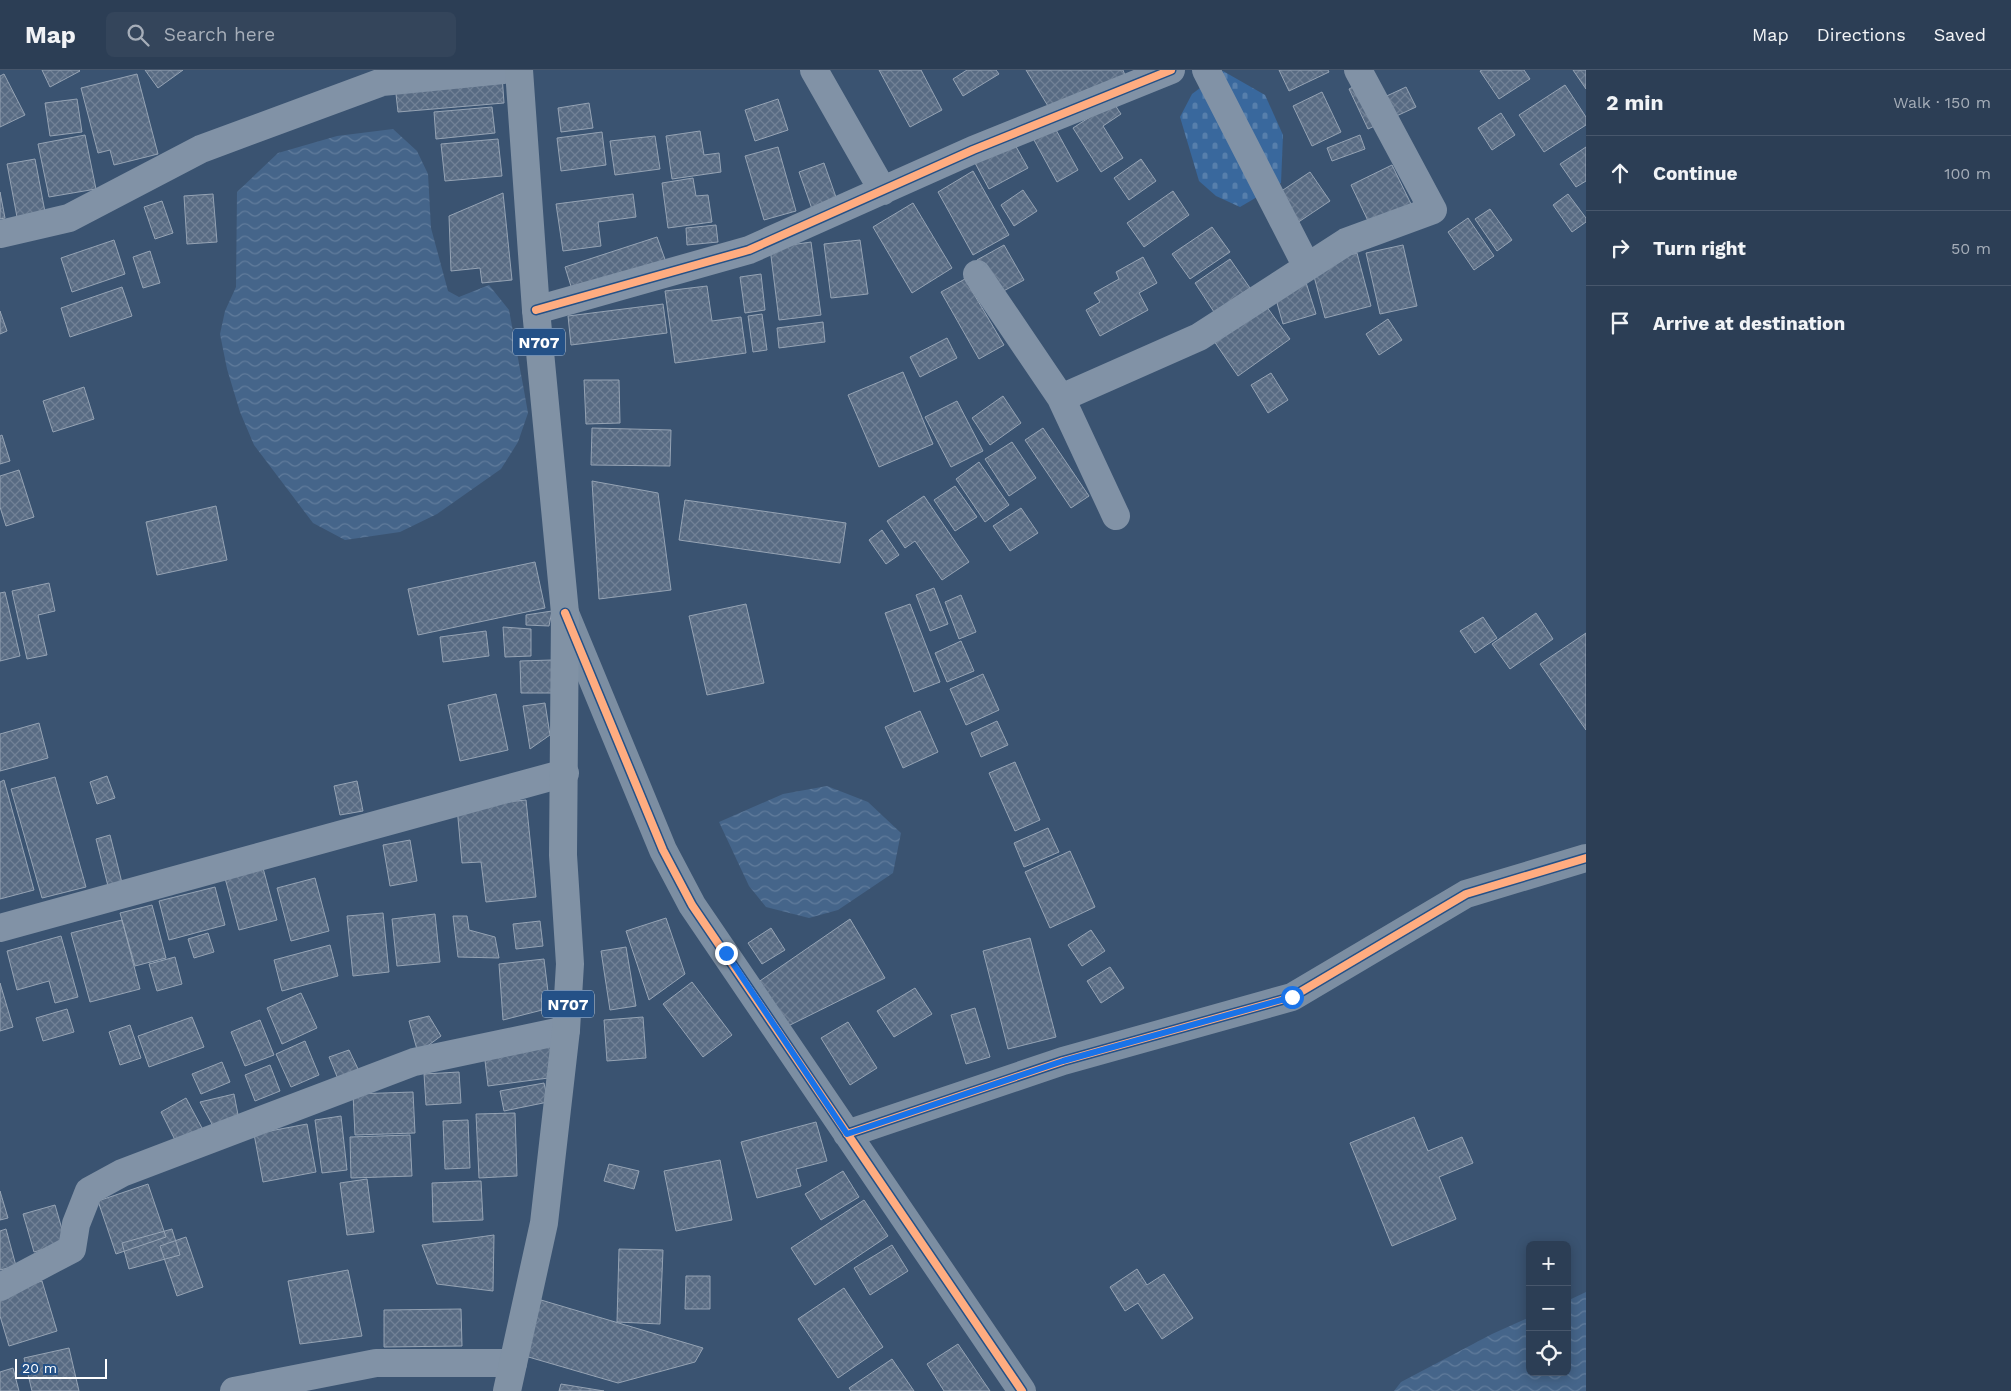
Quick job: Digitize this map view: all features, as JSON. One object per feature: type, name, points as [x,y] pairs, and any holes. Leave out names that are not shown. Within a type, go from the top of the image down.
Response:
[{"type":"highway","name":"N707","points":[[508,1391],[544,1222],[566,1030],[570,964],[563,855],[565,774],[564,613],[536,310],[519,70]]},
{"type":"street","points":[[0,234],[69,218],[201,149],[382,82],[502,70]]},
{"type":"street","points":[[814,70],[882,191]]},
{"type":"street","points":[[536,310],[750,250],[973,150],[1171,70]]},
{"type":"street","points":[[1206,70],[1307,267]]},
{"type":"street","points":[[1061,398],[1199,336],[1346,242],[1433,210],[1358,70]]},
{"type":"street","points":[[977,274],[1061,398],[1116,516]]},
{"type":"street","points":[[564,613],[663,850],[692,906],[1022,1391]]},
{"type":"street","points":[[0,928],[565,774]]},
{"type":"street","points":[[847,1134],[1063,1061],[1292,997],[1466,894],[1586,858]]},
{"type":"street","points":[[0,1287],[72,1249],[76,1224],[89,1192],[122,1173],[414,1062],[566,1030]]},
{"type":"street","points":[[234,1391],[376,1364],[513,1363]]},
{"type":"green space","points":[[1223,71],[1265,95],[1283,135],[1281,183],[1240,207],[1216,196],[1199,181],[1180,117],[1192,94]]},
{"type":"water","points":[[393,129],[417,151],[428,174],[431,228],[448,291],[459,297],[489,285],[509,310],[528,413],[518,442],[501,469],[437,514],[400,532],[345,540],[313,523],[254,445],[240,412],[227,369],[220,334],[225,311],[236,287],[237,192],[278,153],[337,136]]},
{"type":"water","points":[[827,786],[868,802],[901,833],[893,873],[838,910],[809,918],[766,907],[749,886],[719,822],[783,794]]},
{"type":"water","points":[[1586,1292],[1586,1391],[1394,1391],[1401,1382],[1492,1334],[1526,1319],[1526,1376],[1571,1376],[1571,1299]]},
{"type":"building","points":[[42,70],[79,70],[80,71],[50,87]]},
{"type":"building","points":[[145,70],[183,70],[158,88]]},
{"type":"building","points":[[879,70],[921,70],[942,110],[910,127]]},
{"type":"building","points":[[967,70],[996,70],[999,74],[963,96],[953,79]]},
{"type":"building","points":[[1026,70],[1123,70],[1126,78],[1051,111]]},
{"type":"building","points":[[1279,70],[1328,70],[1329,72],[1289,91]]},
{"type":"building","points":[[1524,70],[1530,79],[1499,99],[1480,71]]},
{"type":"building","points":[[1573,70],[1586,70],[1586,89]]},
{"type":"building","points":[[4,74],[25,115],[0,127],[0,76]]},
{"type":"building","points":[[137,74],[158,154],[114,165],[110,150],[98,153],[81,88]]},
{"type":"building","points":[[502,75],[504,103],[398,112],[395,85]]},
{"type":"building","points":[[1368,79],[1378,100],[1406,87],[1416,107],[1368,129],[1349,89]]},
{"type":"building","points":[[1565,85],[1586,117],[1586,125],[1544,152],[1519,115]]},
{"type":"building","points":[[1322,92],[1341,132],[1312,146],[1293,106]]},
{"type":"building","points":[[77,99],[82,132],[50,136],[45,103]]},
{"type":"building","points":[[778,99],[788,130],[755,141],[745,110]]},
{"type":"building","points":[[1113,102],[1121,114],[1103,126],[1123,158],[1101,172],[1073,128]]},
{"type":"building","points":[[589,103],[593,128],[561,132],[558,108]]},
{"type":"building","points":[[492,107],[495,133],[436,139],[434,112]]},
{"type":"building","points":[[1501,113],[1515,135],[1492,150],[1478,128]]},
{"type":"building","points":[[1055,128],[1078,170],[1057,182],[1034,140]]},
{"type":"building","points":[[700,131],[704,155],[719,153],[721,172],[672,179],[666,136]]},
{"type":"building","points":[[602,132],[606,165],[561,171],[557,138]]},
{"type":"building","points":[[85,135],[96,189],[49,197],[38,144]]},
{"type":"building","points":[[1360,135],[1365,149],[1332,161],[1327,148]]},
{"type":"building","points":[[655,136],[660,169],[615,175],[610,141]]},
{"type":"building","points":[[498,139],[502,176],[445,181],[441,144]]},
{"type":"building","points":[[1014,143],[1028,168],[989,189],[975,163]]},
{"type":"building","points":[[778,147],[796,211],[764,220],[745,156]]},
{"type":"building","points":[[1586,147],[1586,181],[1576,187],[1560,164]]},
{"type":"building","points":[[35,159],[45,212],[17,217],[7,164]]},
{"type":"building","points":[[1141,159],[1156,181],[1129,200],[1114,178]]},
{"type":"building","points":[[824,163],[837,200],[812,209],[799,172]]},
{"type":"building","points":[[1392,165],[1411,204],[1369,223],[1351,185]]},
{"type":"building","points":[[973,171],[1009,235],[973,255],[938,192]]},
{"type":"building","points":[[1310,172],[1330,201],[1294,225],[1274,196]]},
{"type":"building","points":[[693,178],[696,196],[708,195],[712,222],[668,228],[662,183]]},
{"type":"building","points":[[1023,190],[1037,211],[1014,226],[1001,205]]},
{"type":"building","points":[[1173,191],[1189,215],[1144,247],[1127,223]]},
{"type":"building","points":[[0,192],[5,218],[0,219]]},
{"type":"building","points":[[503,193],[512,280],[482,283],[480,268],[451,271],[449,216]]},
{"type":"building","points":[[213,194],[217,242],[187,244],[184,196]]},
{"type":"building","points":[[633,194],[636,217],[598,222],[601,246],[563,251],[556,204]]},
{"type":"building","points":[[1568,194],[1586,218],[1586,222],[1572,232],[1553,205]]},
{"type":"building","points":[[162,201],[173,233],[155,239],[144,207]]},
{"type":"building","points":[[913,203],[952,268],[912,293],[873,227]]},
{"type":"building","points":[[1490,209],[1512,240],[1497,251],[1475,219]]},
{"type":"building","points":[[1468,218],[1494,256],[1474,270],[1448,232]]},
{"type":"building","points":[[716,225],[718,242],[687,245],[686,228]]},
{"type":"building","points":[[1212,227],[1230,252],[1190,279],[1172,254]]},
{"type":"building","points":[[657,237],[667,265],[574,296],[565,267]]},
{"type":"building","points":[[114,240],[125,274],[72,292],[61,258]]},
{"type":"building","points":[[860,240],[868,294],[831,298],[824,244]]},
{"type":"building","points":[[811,242],[821,315],[779,320],[770,248]]},
{"type":"building","points":[[1004,245],[1024,280],[996,295],[977,260]]},
{"type":"building","points":[[1403,245],[1417,306],[1380,314],[1366,253]]},
{"type":"building","points":[[150,251],[160,283],[143,288],[133,257]]},
{"type":"building","points":[[1357,253],[1371,306],[1325,318],[1311,265]]},
{"type":"building","points":[[1143,257],[1157,283],[1139,293],[1148,310],[1100,336],[1086,310],[1100,302],[1094,293],[1119,279],[1116,272]]},
{"type":"building","points":[[1230,259],[1250,288],[1214,312],[1195,283]]},
{"type":"building","points":[[1303,273],[1316,314],[1283,324],[1271,282]]},
{"type":"building","points":[[761,274],[765,310],[745,313],[740,277]]},
{"type":"building","points":[[965,279],[1004,345],[979,359],[941,292]]},
{"type":"building","points":[[707,286],[712,321],[741,317],[746,353],[675,363],[665,291]]},
{"type":"building","points":[[122,287],[132,316],[70,337],[61,308]]},
{"type":"building","points":[[1256,292],[1290,339],[1238,376],[1205,328]]},
{"type":"building","points":[[663,304],[667,333],[571,345],[568,316]]},
{"type":"building","points":[[0,311],[7,331],[0,334]]},
{"type":"building","points":[[762,314],[767,350],[753,352],[748,316]]},
{"type":"building","points":[[1388,319],[1402,340],[1379,355],[1366,334]]},
{"type":"building","points":[[823,322],[825,342],[779,348],[777,328]]},
{"type":"building","points":[[947,338],[957,358],[920,377],[910,357]]},
{"type":"building","points":[[903,372],[933,444],[879,467],[848,395]]},
{"type":"building","points":[[1271,373],[1288,400],[1268,413],[1251,385]]},
{"type":"building","points":[[584,380],[619,380],[620,423],[586,424]]},
{"type":"building","points":[[84,387],[94,419],[53,432],[43,401]]},
{"type":"building","points":[[1003,396],[1021,423],[990,445],[972,418]]},
{"type":"building","points":[[957,401],[983,451],[951,467],[925,417]]},
{"type":"building","points":[[592,428],[671,430],[670,466],[591,465]]},
{"type":"building","points":[[1043,428],[1089,496],[1071,508],[1025,440]]},
{"type":"building","points":[[2,435],[10,461],[0,464],[0,436]]},
{"type":"building","points":[[1012,442],[1036,478],[1009,496],[985,459]]},
{"type":"building","points":[[979,462],[1009,505],[985,522],[956,479]]},
{"type":"building","points":[[19,470],[34,517],[6,526],[0,507],[0,476]]},
{"type":"building","points":[[592,481],[658,493],[671,590],[599,599]]},
{"type":"building","points":[[955,486],[977,517],[955,531],[934,500]]},
{"type":"building","points":[[924,496],[969,562],[942,580],[915,541],[905,548],[887,521]]},
{"type":"building","points":[[685,500],[846,523],[840,563],[679,540]]},
{"type":"building","points":[[216,506],[227,560],[157,575],[146,522]]},
{"type":"building","points":[[1021,508],[1038,533],[1010,551],[993,526]]},
{"type":"building","points":[[882,530],[899,555],[886,564],[869,540]]},
{"type":"building","points":[[535,562],[545,608],[418,635],[408,589]]},
{"type":"building","points":[[49,583],[55,611],[38,615],[47,655],[27,659],[12,591]]},
{"type":"building","points":[[934,588],[948,624],[930,631],[916,595]]},
{"type":"building","points":[[5,592],[20,656],[0,661],[0,593]]},
{"type":"building","points":[[961,595],[976,632],[959,639],[945,602]]},
{"type":"building","points":[[746,604],[764,683],[707,695],[689,616]]},
{"type":"building","points":[[910,604],[940,682],[914,692],[885,613]]},
{"type":"building","points":[[552,611],[549,626],[526,625],[526,615]]},
{"type":"building","points":[[1536,613],[1553,639],[1510,669],[1492,644]]},
{"type":"building","points":[[1483,617],[1497,638],[1475,653],[1460,631]]},
{"type":"building","points":[[503,627],[531,629],[531,656],[505,657]]},
{"type":"building","points":[[486,631],[489,656],[443,662],[440,637]]},
{"type":"building","points":[[1586,633],[1586,730],[1540,664]]},
{"type":"building","points":[[961,641],[974,671],[947,682],[935,653]]},
{"type":"building","points":[[552,660],[553,693],[521,693],[520,661]]},
{"type":"building","points":[[983,674],[999,710],[966,725],[950,689]]},
{"type":"building","points":[[496,694],[508,750],[460,761],[448,705]]},
{"type":"building","points":[[545,703],[550,735],[530,749],[523,706]]},
{"type":"building","points":[[920,711],[938,752],[903,768],[885,727]]},
{"type":"building","points":[[997,721],[1008,745],[981,757],[971,733]]},
{"type":"building","points":[[39,723],[48,758],[0,771],[0,734]]},
{"type":"building","points":[[1015,762],[1040,820],[1015,831],[989,773]]},
{"type":"building","points":[[107,776],[115,798],[97,804],[90,782]]},
{"type":"building","points":[[55,777],[86,887],[42,898],[11,789]]},
{"type":"building","points":[[4,780],[34,890],[0,899],[0,782]]},
{"type":"building","points":[[357,781],[363,811],[340,815],[334,786]]},
{"type":"building","points":[[526,800],[536,897],[486,902],[481,862],[462,863],[457,807]]},
{"type":"building","points":[[1048,828],[1059,852],[1024,867],[1014,843]]},
{"type":"building","points":[[110,835],[122,883],[108,886],[96,839]]},
{"type":"building","points":[[410,840],[417,881],[390,886],[383,845]]},
{"type":"building","points":[[1070,851],[1095,907],[1050,928],[1025,872]]},
{"type":"building","points":[[263,868],[277,920],[239,930],[225,878]]},
{"type":"building","points":[[315,878],[329,931],[291,941],[277,888]]},
{"type":"building","points":[[215,887],[225,925],[169,940],[159,901]]},
{"type":"building","points":[[152,905],[166,958],[135,966],[120,913]]},
{"type":"building","points":[[383,913],[389,972],[353,976],[347,916]]},
{"type":"building","points":[[435,914],[440,962],[397,966],[392,919]]},
{"type":"building","points":[[453,916],[467,916],[469,930],[495,937],[499,958],[458,957]]},
{"type":"building","points":[[666,918],[685,974],[649,1000],[626,931]]},
{"type":"building","points":[[850,919],[885,978],[782,1029],[754,985]]},
{"type":"building","points":[[122,920],[140,989],[90,1002],[71,933]]},
{"type":"building","points":[[540,921],[543,946],[516,949],[513,924]]},
{"type":"building","points":[[771,928],[785,950],[762,964],[748,943]]},
{"type":"building","points":[[1091,930],[1105,951],[1082,966],[1068,945]]},
{"type":"building","points":[[208,933],[214,952],[194,958],[188,939]]},
{"type":"building","points":[[61,936],[78,997],[55,1003],[49,981],[17,990],[7,951]]},
{"type":"building","points":[[1030,938],[1056,1037],[1008,1049],[983,951]]},
{"type":"building","points":[[330,945],[338,976],[282,991],[274,960]]},
{"type":"building","points":[[626,947],[636,1006],[610,1010],[601,951]]},
{"type":"building","points":[[175,957],[182,984],[157,991],[149,964]]},
{"type":"building","points":[[544,959],[550,1008],[503,1020],[499,964]]},
{"type":"building","points":[[1110,967],[1124,988],[1101,1003],[1087,981]]},
{"type":"building","points":[[692,982],[732,1035],[703,1057],[663,1004]]},
{"type":"building","points":[[0,983],[13,1027],[0,1031]]},
{"type":"building","points":[[915,988],[932,1014],[894,1037],[877,1011]]},
{"type":"building","points":[[301,993],[317,1028],[282,1044],[267,1008]]},
{"type":"building","points":[[975,1008],[990,1057],[966,1064],[951,1015]]},
{"type":"building","points":[[67,1009],[74,1032],[43,1041],[36,1018]]},
{"type":"building","points":[[429,1016],[441,1036],[418,1053],[409,1021]]},
{"type":"building","points":[[192,1017],[204,1047],[149,1067],[138,1036]]},
{"type":"building","points":[[643,1017],[646,1058],[607,1061],[604,1020]]},
{"type":"building","points":[[260,1020],[274,1055],[245,1066],[231,1032]]},
{"type":"building","points":[[848,1022],[877,1068],[850,1085],[821,1038]]},
{"type":"building","points":[[130,1025],[141,1058],[120,1065],[109,1032]]},
{"type":"building","points":[[305,1041],[319,1075],[291,1087],[276,1054]]},
{"type":"building","points":[[552,1043],[556,1077],[488,1086],[484,1052]]},
{"type":"building","points":[[349,1050],[359,1071],[338,1079],[329,1057]]},
{"type":"building","points":[[222,1062],[230,1082],[201,1094],[192,1074]]},
{"type":"building","points":[[270,1065],[280,1091],[255,1101],[245,1075]]},
{"type":"building","points":[[459,1072],[461,1103],[426,1105],[424,1074]]},
{"type":"building","points":[[544,1083],[548,1102],[504,1111],[500,1091]]},
{"type":"building","points":[[413,1092],[415,1133],[355,1135],[353,1094]]},
{"type":"building","points":[[234,1094],[239,1120],[213,1126],[200,1102]]},
{"type":"building","points":[[186,1098],[202,1128],[176,1142],[161,1112]]},
{"type":"building","points":[[515,1113],[517,1176],[479,1178],[476,1114]]},
{"type":"building","points":[[341,1116],[347,1170],[322,1173],[315,1120]]},
{"type":"building","points":[[1414,1117],[1428,1151],[1462,1137],[1473,1163],[1439,1177],[1456,1219],[1392,1246],[1350,1143]]},
{"type":"building","points":[[468,1120],[470,1168],[445,1169],[443,1121]]},
{"type":"building","points":[[816,1122],[827,1161],[796,1169],[801,1186],[757,1198],[741,1142]]},
{"type":"building","points":[[307,1124],[316,1172],[263,1182],[254,1134]]},
{"type":"building","points":[[410,1135],[412,1176],[351,1178],[350,1137]]},
{"type":"building","points":[[720,1160],[732,1220],[676,1231],[664,1171]]},
{"type":"building","points":[[609,1164],[639,1171],[634,1189],[604,1181]]},
{"type":"building","points":[[843,1171],[859,1197],[821,1220],[805,1194]]},
{"type":"building","points":[[367,1179],[374,1232],[347,1235],[340,1183]]},
{"type":"building","points":[[481,1181],[483,1220],[433,1222],[432,1183]]},
{"type":"building","points":[[148,1184],[166,1237],[116,1254],[98,1201]]},
{"type":"building","points":[[0,1191],[8,1218],[0,1220]]},
{"type":"building","points":[[864,1200],[888,1236],[815,1285],[791,1248]]},
{"type":"building","points":[[55,1205],[66,1243],[34,1252],[23,1214]]},
{"type":"building","points":[[6,1229],[16,1266],[0,1270],[0,1231]]},
{"type":"building","points":[[172,1229],[180,1255],[129,1269],[122,1243]]},
{"type":"building","points":[[494,1235],[493,1291],[437,1284],[422,1245]]},
{"type":"building","points":[[186,1237],[203,1287],[177,1296],[160,1246]]},
{"type":"building","points":[[892,1245],[908,1271],[870,1295],[854,1268]]},
{"type":"building","points":[[619,1249],[663,1250],[660,1324],[617,1322]]},
{"type":"building","points":[[1137,1269],[1147,1285],[1164,1274],[1193,1318],[1162,1339],[1138,1303],[1125,1311],[1110,1287]]},
{"type":"building","points":[[348,1270],[362,1336],[300,1344],[288,1281]]},
{"type":"building","points":[[686,1276],[710,1276],[710,1309],[685,1309]]},
{"type":"building","points":[[42,1281],[57,1331],[9,1346],[0,1316],[0,1293]]},
{"type":"building","points":[[844,1288],[883,1347],[838,1378],[798,1319]]},
{"type":"building","points":[[541,1300],[703,1348],[695,1362],[618,1383],[525,1356]]},
{"type":"building","points":[[461,1309],[462,1346],[384,1347],[384,1310]]},
{"type":"building","points":[[958,1344],[990,1391],[944,1391],[927,1364]]},
{"type":"building","points":[[69,1348],[79,1391],[32,1391],[24,1358]]},
{"type":"building","points":[[892,1359],[914,1391],[851,1391],[849,1388]]},
{"type":"building","points":[[13,1368],[19,1391],[0,1391],[0,1372]]},
{"type":"building","points":[[561,1384],[604,1391],[559,1391]]},
{"type":"cycle path","points":[[536,310],[749,250],[973,150],[1171,70]]},
{"type":"cycle path","points":[[565,613],[663,850],[692,905],[1022,1391]]},
{"type":"cycle path","points":[[847,1134],[1063,1061],[1292,997],[1466,894],[1586,858]]},
{"type":"route","points":[[726,953],[847,1134],[1063,1061],[1292,997]]}]
